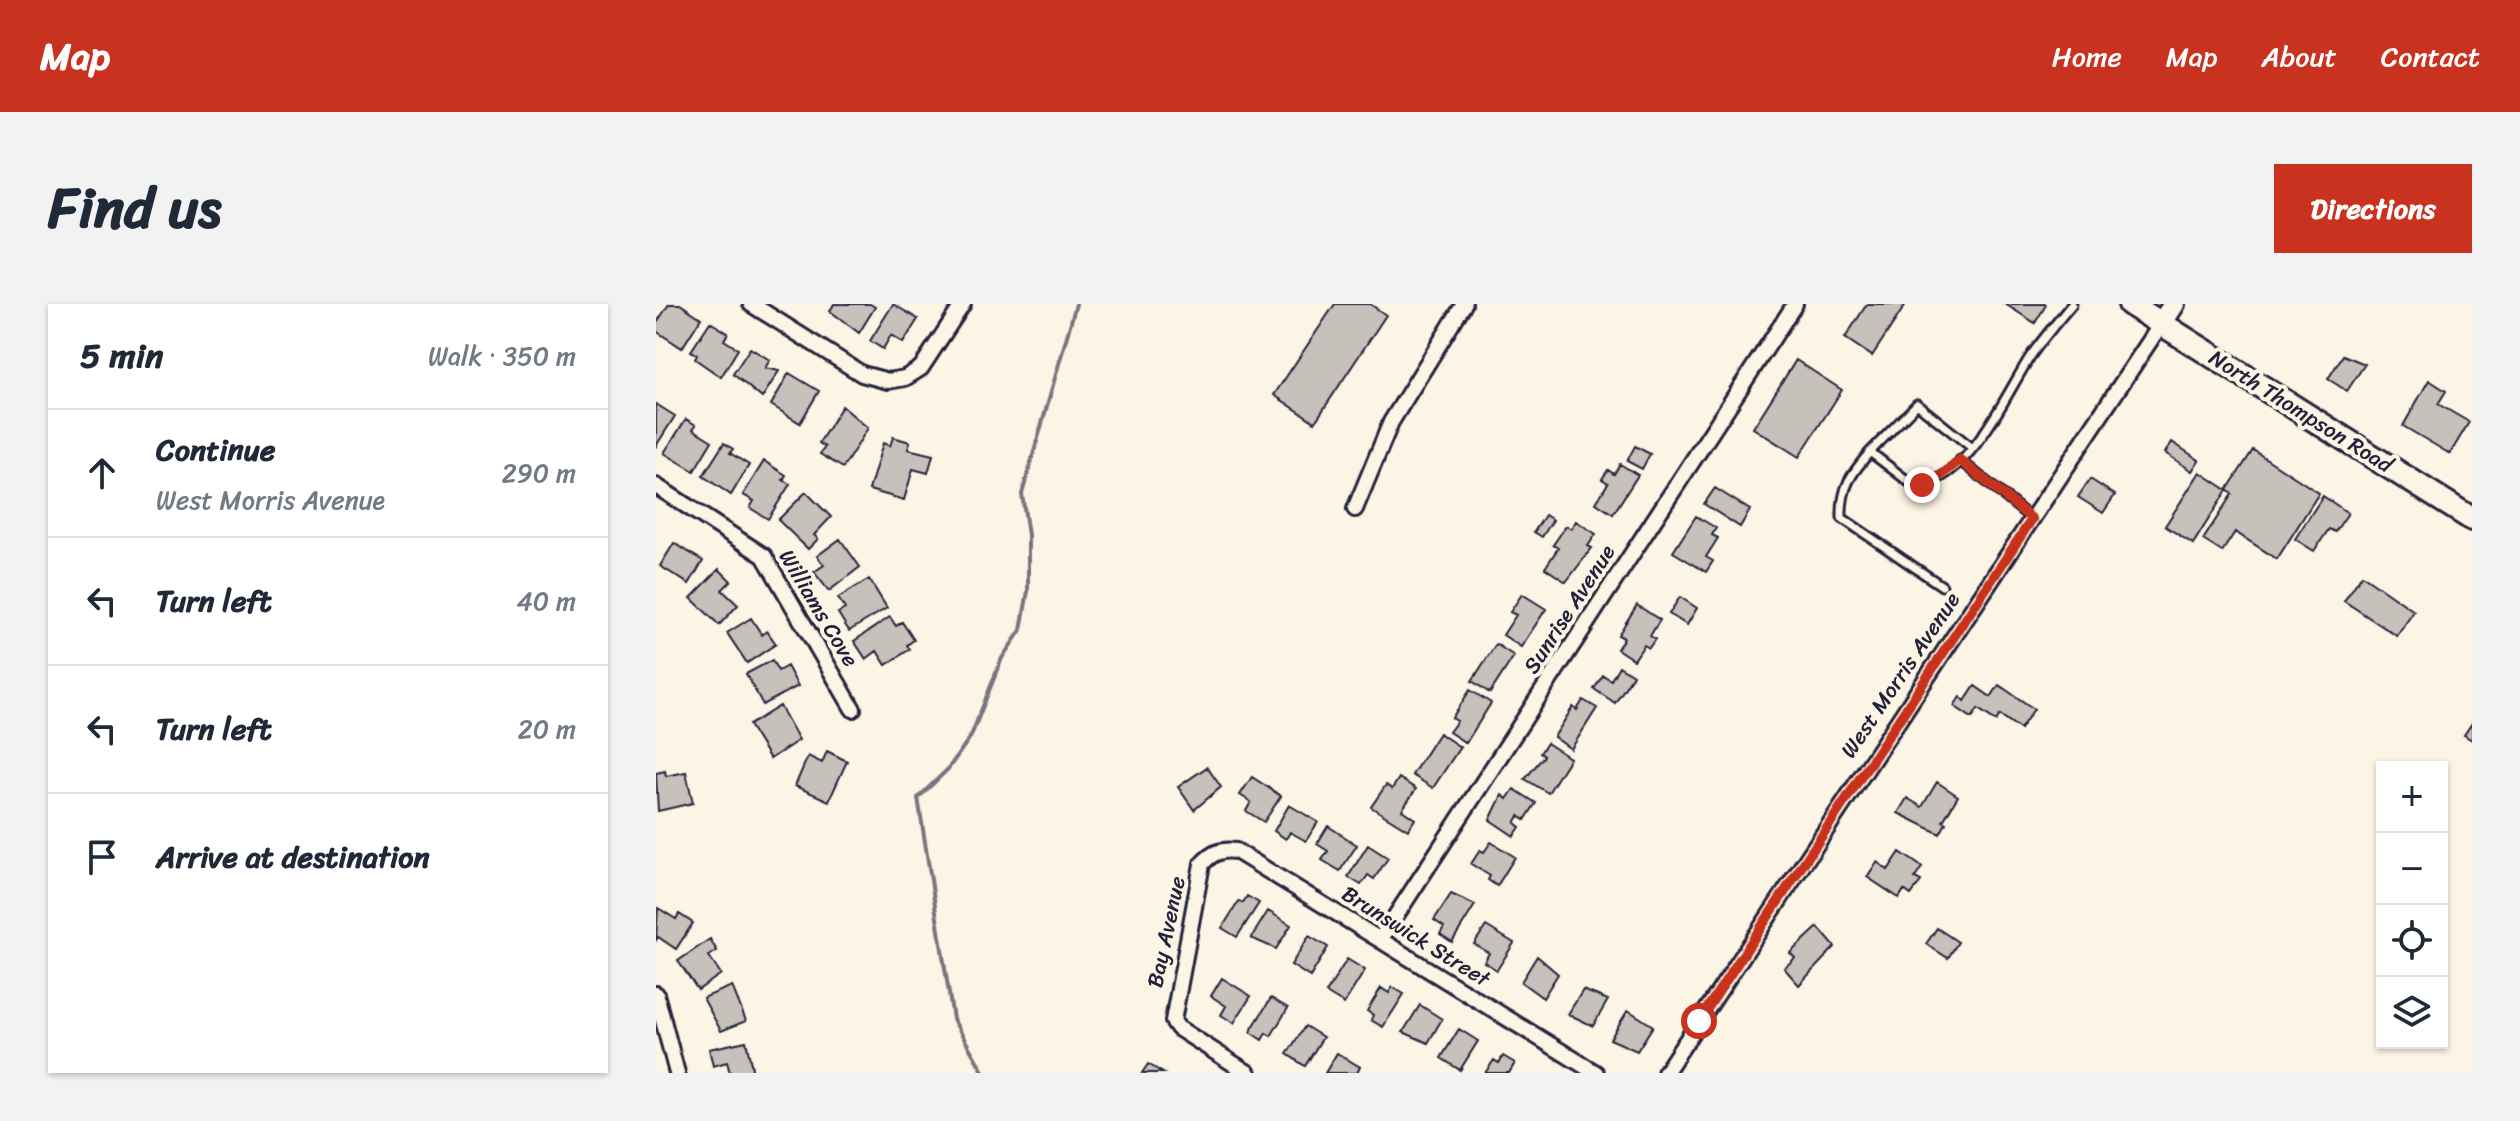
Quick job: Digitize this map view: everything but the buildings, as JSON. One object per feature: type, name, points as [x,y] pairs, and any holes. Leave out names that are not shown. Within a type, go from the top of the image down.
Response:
[{"type":"main road","name":"North Thompson Road","points":[[2130,304],[2472,519]]},
{"type":"street","points":[[751,304],[862,374],[888,381],[905,378],[921,368],[963,304]]},
{"type":"street","points":[[1355,509],[1391,422],[1464,304]]},
{"type":"street","name":"Sunrise Avenue","points":[[1380,940],[1795,304]]},
{"type":"street","name":"West Morris Avenue","points":[[1665,1073],[2174,304]]},
{"type":"street","name":"Williams Cove","points":[[656,486],[764,556],[853,709]]},
{"type":"street","name":"Brunswick Street","points":[[1210,854],[1225,849],[1236,851],[1596,1073]]},
{"type":"street","name":"Bay Avenue","points":[[1210,854],[1202,864],[1173,1021],[1178,1028],[1248,1073]]},
{"type":"street","points":[[656,994],[677,1073]]},
{"type":"lane","points":[[1870,452],[1913,485],[1937,479],[1986,433],[2030,358],[2072,304]]},
{"type":"lane","points":[[1942,586],[1842,518],[1841,498],[1847,479],[1917,404],[1971,447]]},
{"type":"lane","points":[[1960,460],[2032,519]]},
{"type":"waterway","points":[[984,1073],[953,1019],[918,798],[948,769],[971,736],[1002,658],[1021,630],[1028,591],[1028,535],[1022,494],[1076,304]]},
{"type":"route","points":[[1699,1021],[2032,519],[1960,460],[1937,479],[1922,485]]}]
